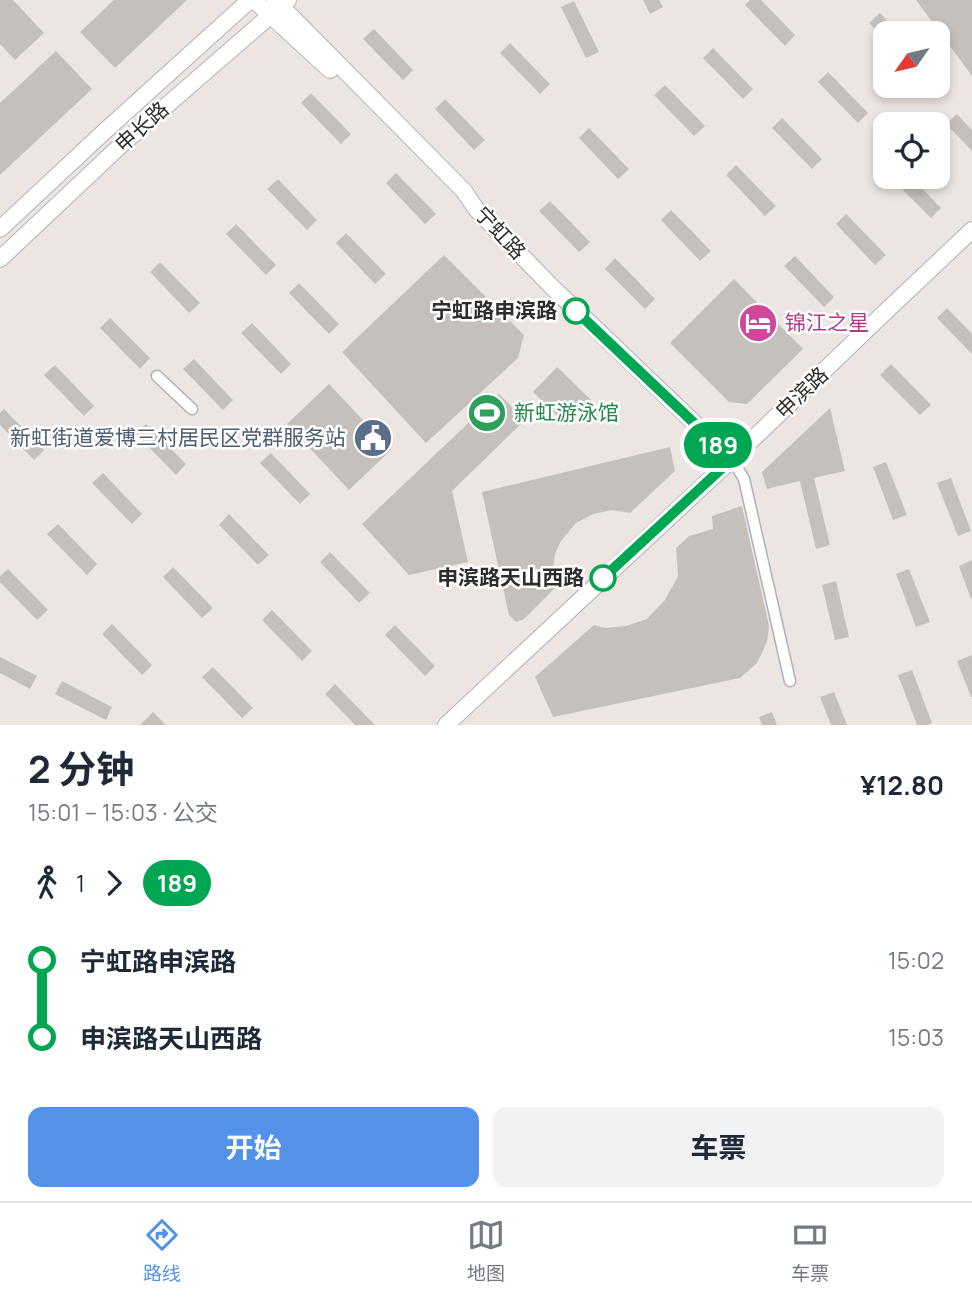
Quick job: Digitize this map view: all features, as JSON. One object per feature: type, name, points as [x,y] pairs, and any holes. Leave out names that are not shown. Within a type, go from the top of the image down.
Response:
[{"type":"main road","name":"宁虹路","points":[[252,0],[278,5],[464,191],[476,209],[552,287],[732,459]]},
{"type":"main road","name":"申长路","points":[[0,230],[106,130],[252,0]]},
{"type":"main road","name":"申长路","points":[[0,259],[120,146],[278,5]]},
{"type":"main road","name":"申滨路","points":[[446,725],[732,459],[972,230]]},
{"type":"street","points":[[0,230],[13,246]]},
{"type":"street","points":[[157,376],[192,409]]},
{"type":"street","points":[[732,459],[744,480],[790,681]]},
{"type":"building","points":[[0,0],[13,0],[44,33],[15,60],[0,44]]},
{"type":"building","points":[[114,0],[187,0],[115,68],[80,32]]},
{"type":"building","points":[[643,0],[659,0],[663,7],[650,14]]},
{"type":"building","points":[[750,0],[761,0],[795,35],[785,46],[745,5]]},
{"type":"building","points":[[916,0],[972,0],[972,76],[950,46],[950,21],[931,21]]},
{"type":"building","points":[[574,1],[599,52],[586,58],[561,7]]},
{"type":"building","points":[[880,13],[888,21],[873,21],[873,27],[869,23]]},
{"type":"building","points":[[374,29],[413,70],[403,80],[363,39]]},
{"type":"building","points":[[510,43],[550,84],[540,94],[500,53]]},
{"type":"building","points":[[713,48],[753,89],[743,99],[703,58]]},
{"type":"building","points":[[56,51],[92,89],[0,175],[0,103]]},
{"type":"building","points":[[828,72],[868,113],[858,123],[818,82]]},
{"type":"building","points":[[665,85],[705,126],[694,136],[654,95]]},
{"type":"building","points":[[311,93],[351,134],[341,144],[301,103]]},
{"type":"building","points":[[445,99],[485,140],[474,150],[435,109]]},
{"type":"building","points":[[957,114],[972,130],[972,151],[950,128],[950,120]]},
{"type":"building","points":[[782,118],[822,159],[812,169],[772,128]]},
{"type":"building","points":[[589,128],[629,169],[618,179],[579,138]]},
{"type":"building","points":[[736,165],[776,206],[765,216],[726,175]]},
{"type":"building","points":[[396,173],[436,214],[425,224],[386,183]]},
{"type":"building","points":[[278,179],[317,220],[307,230],[267,189]]},
{"type":"building","points":[[902,189],[923,189],[941,208],[931,218]]},
{"type":"building","points":[[550,201],[590,242],[579,252],[539,211]]},
{"type":"building","points":[[671,210],[711,251],[700,261],[661,220]]},
{"type":"building","points":[[846,214],[886,255],[875,265],[836,224]]},
{"type":"building","points":[[236,224],[276,265],[266,275],[226,234]]},
{"type":"building","points":[[346,233],[386,274],[375,284],[336,243]]},
{"type":"building","points":[[444,255],[524,335],[518,358],[426,443],[342,352]]},
{"type":"building","points":[[795,256],[834,297],[824,307],[784,266]]},
{"type":"building","points":[[615,258],[655,299],[645,309],[605,269]]},
{"type":"building","points":[[160,262],[200,303],[189,313],[150,272]]},
{"type":"building","points":[[734,279],[803,349],[747,404],[729,402],[670,343]]},
{"type":"building","points":[[299,283],[339,324],[329,334],[289,293]]},
{"type":"building","points":[[947,308],[972,334],[972,354],[937,318]]},
{"type":"building","points":[[110,318],[150,358],[140,369],[100,328]]},
{"type":"building","points":[[252,323],[291,364],[281,374],[241,333]]},
{"type":"building","points":[[194,359],[233,400],[223,410],[183,369]]},
{"type":"building","points":[[891,364],[931,405],[920,415],[880,375]]},
{"type":"building","points":[[55,365],[94,406],[84,416],[44,375]]},
{"type":"building","points":[[557,367],[591,400],[567,425],[533,392]]},
{"type":"building","points":[[329,384],[391,450],[349,490],[287,424]]},
{"type":"building","points":[[499,394],[525,420],[452,491],[468,562],[409,575],[362,524]]},
{"type":"building","points":[[830,408],[845,471],[814,478],[830,545],[816,549],[800,481],[767,489],[762,472]]},
{"type":"building","points":[[4,409],[44,450],[34,460],[0,425],[0,413]]},
{"type":"building","points":[[146,424],[186,464],[176,475],[136,434]]},
{"type":"building","points":[[670,447],[675,471],[630,513],[612,510],[593,514],[576,523],[561,541],[555,554],[553,568],[556,587],[524,619],[516,622],[509,615],[482,492]]},
{"type":"building","points":[[271,453],[310,494],[300,504],[260,463]]},
{"type":"building","points":[[886,462],[907,515],[893,520],[873,467]]},
{"type":"building","points":[[103,473],[142,514],[132,524],[92,483]]},
{"type":"building","points":[[951,478],[971,531],[958,536],[937,483]]},
{"type":"building","points":[[742,506],[769,626],[767,642],[757,663],[740,678],[553,717],[535,677],[594,625],[605,628],[626,626],[647,619],[665,600],[678,576],[676,548],[689,536],[713,529],[712,516]]},
{"type":"building","points":[[229,514],[269,555],[258,565],[219,525]]},
{"type":"building","points":[[58,524],[97,564],[87,575],[47,534]]},
{"type":"building","points":[[330,552],[370,593],[359,603],[320,562]]},
{"type":"building","points":[[972,560],[972,598],[971,599],[959,566]]},
{"type":"building","points":[[173,567],[213,608],[202,618],[163,577]]},
{"type":"building","points":[[8,569],[48,610],[37,620],[0,582],[0,576]]},
{"type":"building","points":[[909,569],[930,622],[916,627],[896,574]]},
{"type":"building","points":[[836,581],[849,637],[835,640],[822,585]]},
{"type":"building","points":[[272,610],[312,651],[302,661],[262,620]]},
{"type":"building","points":[[112,624],[152,665],[142,675],[102,634]]},
{"type":"building","points":[[395,625],[435,666],[425,676],[385,635]]},
{"type":"building","points":[[972,655],[972,697],[971,697],[957,661]]},
{"type":"building","points":[[0,657],[37,676],[30,689],[0,673]]},
{"type":"building","points":[[213,667],[253,708],[242,718],[202,677]]},
{"type":"building","points":[[912,670],[932,723],[928,725],[917,725],[898,675]]},
{"type":"building","points":[[62,681],[112,707],[106,720],[55,694]]},
{"type":"building","points":[[335,684],[375,725],[355,725],[325,694]]},
{"type":"building","points":[[834,692],[847,725],[831,725],[820,697]]},
{"type":"building","points":[[153,712],[166,725],[140,725]]},
{"type":"building","points":[[772,712],[777,725],[762,725],[759,717]]},
{"type":"bus line","name":"189","points":[[576,311],[732,459],[603,578]]},
{"type":"place","name":"宁虹路申滨路","points":[[576,311]]},
{"type":"place","name":"锦江之星","points":[[758,323]]},
{"type":"place","name":"新虹游泳馆","points":[[487,413]]},
{"type":"place","name":"新虹街道爱博三村居民区党群服务站","points":[[373,438]]},
{"type":"place","name":"申滨路天山西路","points":[[603,578]]}]
